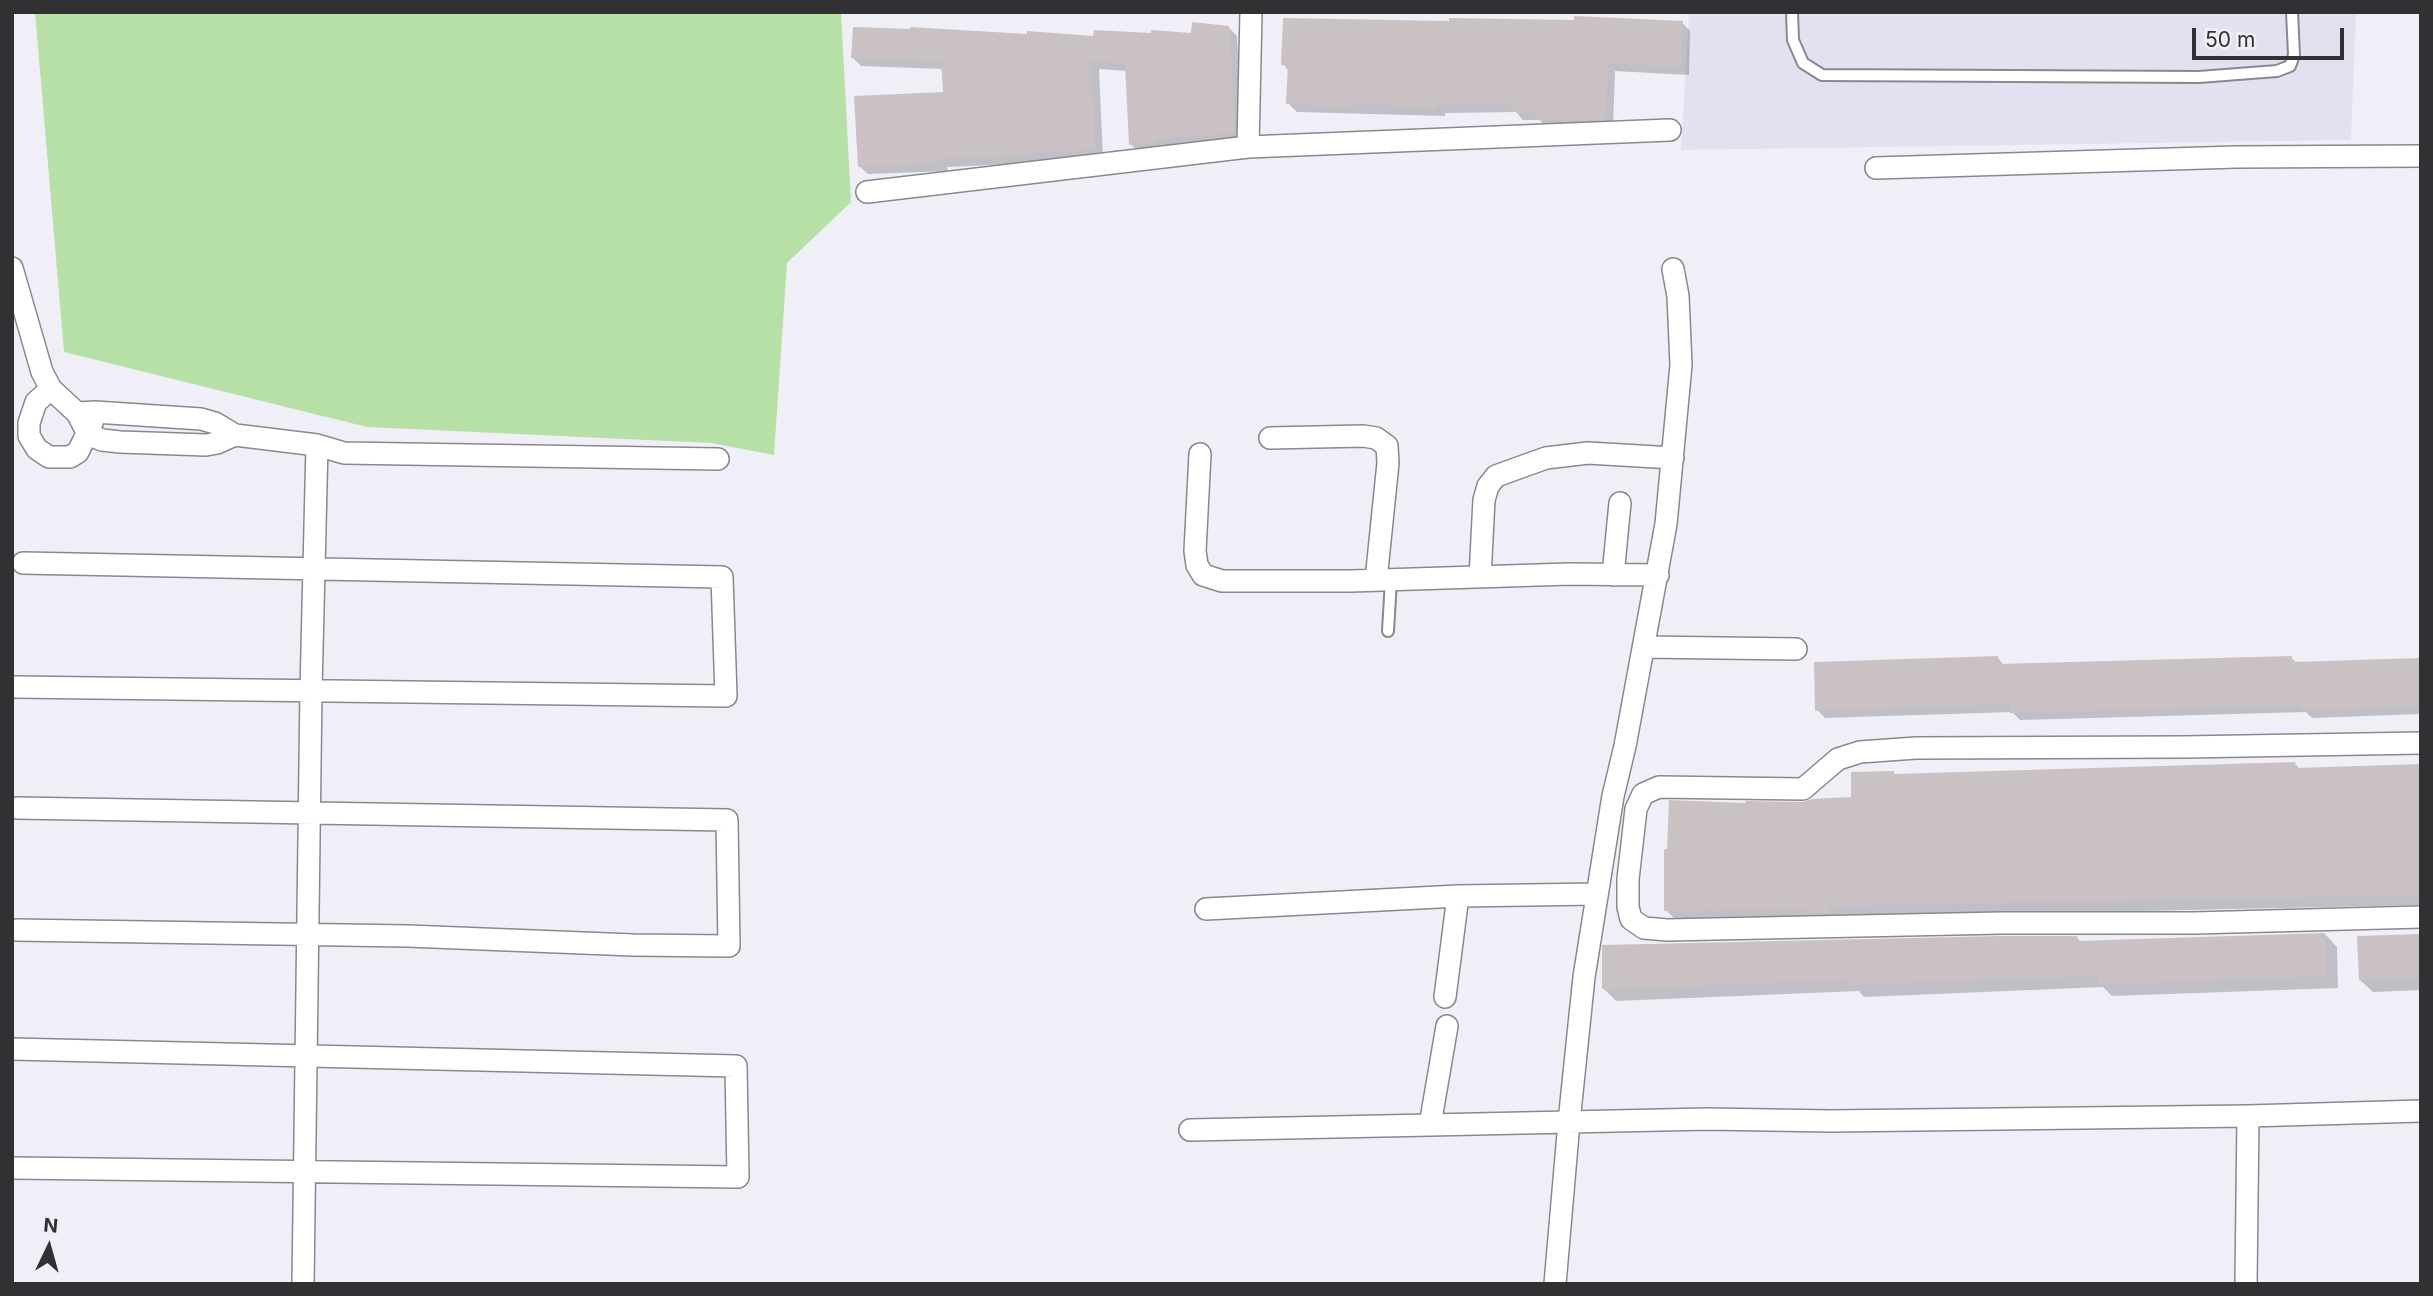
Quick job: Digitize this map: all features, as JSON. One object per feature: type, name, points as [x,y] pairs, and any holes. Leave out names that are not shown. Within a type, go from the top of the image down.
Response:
[{"type":"street","points":[[1251,12],[1256,147]]},
{"type":"street","points":[[1256,147],[1266,12]]},
{"type":"street","points":[[867,192],[1256,147],[1670,130]]},
{"type":"street","points":[[1876,168],[2236,157],[2421,156]]},
{"type":"street","points":[[12,268],[42,372],[51,389],[86,412],[201,419],[215,423],[235,435],[317,445],[344,453],[718,460]]},
{"type":"street","points":[[1555,1284],[1584,977],[1613,796],[1666,524],[1681,365],[1678,296],[1673,269]]},
{"type":"street","points":[[51,389],[36,402],[29,423],[29,436],[37,449],[49,457],[70,457],[78,452],[88,433],[86,412]]},
{"type":"street","points":[[88,433],[102,440],[120,442],[205,445],[235,435]]},
{"type":"street","points":[[1270,438],[1363,436],[1376,438],[1387,446],[1383,580]]},
{"type":"street","points":[[303,1284],[317,445]]},
{"type":"street","points":[[1480,577],[1484,500],[1488,486],[1496,475],[1546,458],[1588,453],[1673,458]]},
{"type":"street","points":[[1200,454],[1195,551],[1197,565],[1203,575],[1222,581],[1383,580],[1569,574],[1658,575]]},
{"type":"street","points":[[1613,575],[1620,503]]},
{"type":"street","points":[[15,687],[726,696],[722,577],[23,564]]},
{"type":"street","points":[[1644,647],[1796,649]]},
{"type":"street","points":[[2421,743],[1916,748],[1860,752],[1838,759],[1803,789],[1659,787],[1643,794],[1636,810],[1629,868],[1628,907],[1631,919],[1644,928],[1667,930],[2421,917]]},
{"type":"street","points":[[16,930],[408,936],[729,946],[727,820],[17,808]]},
{"type":"street","points":[[1206,909],[1458,896],[1597,894]]},
{"type":"street","points":[[1445,997],[1458,896]]},
{"type":"street","points":[[1430,1125],[1447,1026]]},
{"type":"street","points":[[12,1049],[305,1058],[736,1066],[738,1177],[15,1168]]},
{"type":"street","points":[[1190,1129],[1569,1122],[2248,1116],[2421,1111]]},
{"type":"street","points":[[2246,1284],[2248,1116]]},
{"type":"lane","points":[[1792,12],[1793,40],[1803,62],[1822,75],[2199,77],[2277,71],[2290,66],[2294,55],[2292,12]]},
{"type":"lane","points":[[1383,580],[1388,631]]},
{"type":"shaded area","points":[[1689,12],[2356,12],[2351,140],[1681,150]]},
{"type":"green space","points":[[35,12],[841,12],[851,202],[787,263],[774,455],[711,443],[367,427],[64,352]]},
{"type":"building","points":[[1574,16],[1683,21],[1681,67],[1608,63],[1605,119],[1535,119],[1535,113],[1513,112],[1513,104],[1437,105],[1437,109],[1388,105],[1353,104],[1353,107],[1286,104],[1288,65],[1281,65],[1283,18],[1449,21],[1449,18],[1574,20]]},
{"type":"building","points":[[1192,22],[1229,26],[1235,133],[1155,139],[1155,144],[1129,145],[1125,64],[1091,61],[1095,150],[1028,152],[1029,155],[940,159],[940,163],[858,167],[854,96],[943,92],[941,61],[851,58],[853,27],[910,27],[1027,34],[1027,31],[1093,36],[1094,30],[1191,33]]},
{"type":"building","points":[[1998,656],[1998,664],[2292,656],[2292,662],[2421,658],[2421,707],[2302,710],[2302,705],[2010,713],[2010,704],[1815,711],[1814,662]]},
{"type":"building","points":[[2295,762],[2296,768],[2421,764],[2421,895],[1830,906],[1829,913],[1806,914],[1806,910],[1664,911],[1664,849],[1667,849],[1669,800],[1745,803],[1803,802],[1851,797],[1851,772],[1894,771],[1894,774]]},
{"type":"building","points":[[2325,933],[2327,976],[2098,985],[2098,976],[1850,985],[1850,980],[1602,989],[1602,945],[2001,936],[2077,936],[2078,941]]},
{"type":"building","points":[[2421,934],[2421,978],[2359,980],[2357,936]]}]
